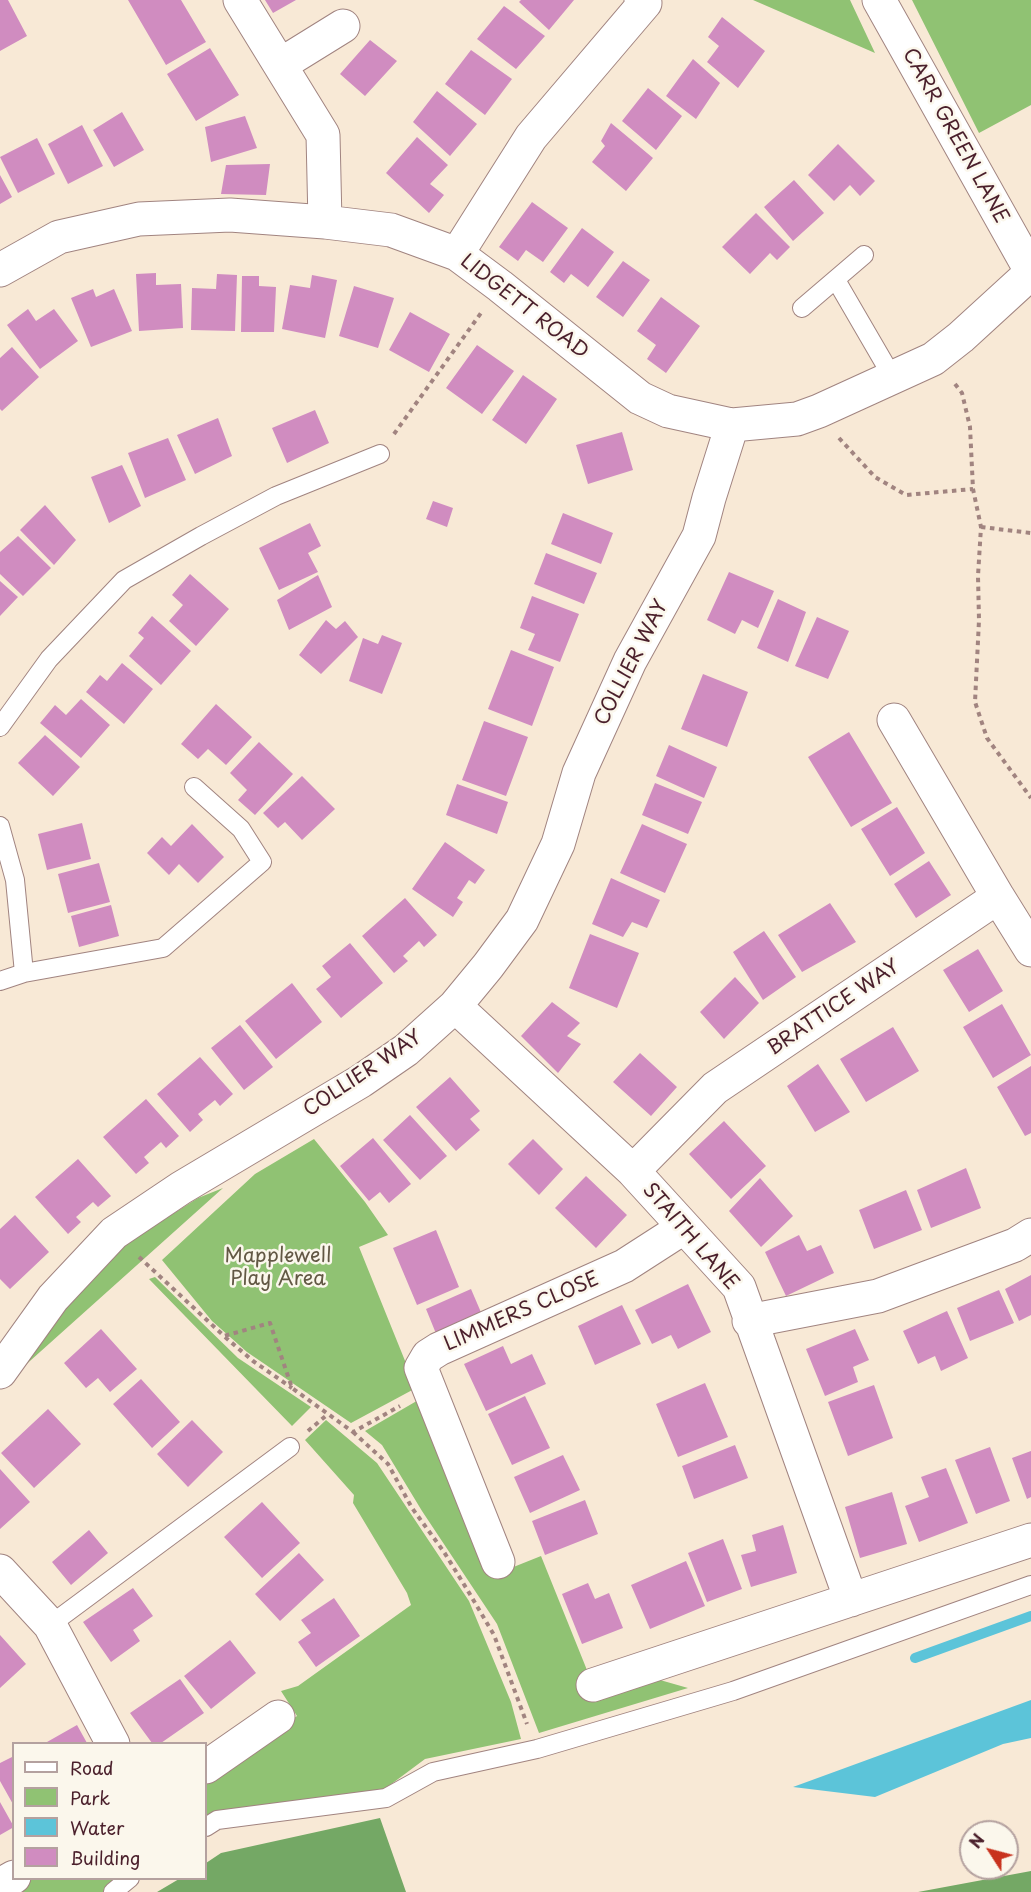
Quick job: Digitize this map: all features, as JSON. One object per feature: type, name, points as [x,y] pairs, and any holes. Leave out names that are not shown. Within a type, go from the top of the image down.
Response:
[{"type":"street","points":[[240,0],[323,135],[325,222]]},
{"type":"street","points":[[457,254],[531,137],[645,3],[641,0]]},
{"type":"street","name":"CARR GREEN LANE","points":[[879,0],[1031,272]]},
{"type":"street","points":[[280,65],[343,26]]},
{"type":"street","name":"LIDGETT ROAD","points":[[0,270],[59,237],[139,219],[230,215],[325,222],[391,230],[457,254],[640,398],[668,411],[732,425],[796,419],[819,411],[933,359],[961,337],[1031,272]]},
{"type":"street","name":"COLLIER WAY","points":[[0,1372],[53,1298],[114,1233],[182,1188],[361,1081],[406,1050],[455,1006],[488,966],[522,920],[558,844],[579,773],[630,661],[699,536],[708,498],[732,425]]},
{"type":"street","points":[[894,720],[1031,950]]},
{"type":"street","name":"BRATTICE WAY","points":[[633,1172],[715,1088],[998,897]]},
{"type":"street","name":"STAITH LANE","points":[[455,1006],[633,1172],[739,1287],[749,1321],[851,1600]]},
{"type":"street","name":"LIMMERS CLOSE","points":[[498,1562],[421,1368],[428,1356],[439,1349],[624,1266],[683,1228]]},
{"type":"street","points":[[749,1321],[878,1296],[1015,1245],[1031,1235]]},
{"type":"street","points":[[593,1685],[1031,1540]]},
{"type":"street","points":[[0,1571],[50,1625],[112,1742]]},
{"type":"street","points":[[207,1766],[278,1717]]},
{"type":"lane","points":[[802,308],[864,255]]},
{"type":"lane","points":[[836,280],[892,378]]},
{"type":"lane","points":[[0,727],[50,659],[124,580],[276,496],[380,454]]},
{"type":"lane","points":[[0,981],[24,974],[163,948],[262,862],[242,830],[194,787]]},
{"type":"lane","points":[[0,826],[15,880],[24,974]]},
{"type":"lane","points":[[50,1625],[290,1447]]},
{"type":"lane","points":[[207,1826],[217,1820],[386,1798],[433,1772],[537,1749],[733,1691],[1031,1585]]},
{"type":"lane","points":[[114,1892],[128,1880]]},
{"type":"path","points":[[380,454],[500,286]]},
{"type":"path","points":[[933,359],[962,393],[970,427],[973,489],[981,527],[975,702],[987,738],[1031,798]]},
{"type":"path","points":[[819,411],[844,445],[875,477],[906,495],[973,489]]},
{"type":"path","points":[[981,527],[1031,533]]},
{"type":"path","points":[[114,1233],[253,1361],[352,1432],[388,1464],[412,1508],[444,1552],[494,1635],[537,1749]]},
{"type":"path","points":[[224,1336],[270,1323],[292,1388]]},
{"type":"path","points":[[352,1432],[429,1390]]},
{"type":"green space","points":[[753,0],[850,0],[875,53]]},
{"type":"green space","points":[[912,0],[1031,0],[1031,105],[979,133]]},
{"type":"green space","name":"Mapplewell Play Area","points":[[314,1139],[365,1202],[388,1235],[359,1247],[416,1388],[351,1423],[247,1352],[212,1321],[162,1260],[255,1174]]},
{"type":"green space","points":[[223,1188],[21,1369],[30,1352],[103,1263],[133,1239],[198,1198]]},
{"type":"green space","points":[[155,1277],[238,1358],[311,1407],[292,1426],[149,1279]]},
{"type":"green space","points":[[427,1395],[501,1572],[541,1556],[593,1685],[639,1674],[688,1688],[539,1733],[497,1624],[422,1511],[382,1445],[365,1431]]},
{"type":"green space","points":[[326,1420],[377,1463],[469,1601],[511,1702],[521,1739],[425,1759],[378,1794],[207,1817],[207,1779],[297,1716],[281,1691],[298,1686],[411,1605],[407,1593],[353,1503],[354,1495],[305,1440]]},
{"type":"green space","points":[[380,1818],[406,1892],[157,1892],[177,1880],[207,1880],[207,1862],[221,1853]]},
{"type":"green space","points":[[1031,1871],[1031,1892],[918,1892],[983,1880],[1019,1880],[1019,1873]]},
{"type":"green space","points":[[31,1880],[121,1880],[104,1892],[13,1892]]},
{"type":"water","points":[[1031,1700],[1031,1738],[1003,1744],[875,1797],[793,1787]]},
{"type":"building","points":[[0,0],[8,0],[27,36],[0,51]]},
{"type":"building","points":[[128,0],[181,0],[206,42],[166,65]]},
{"type":"building","points":[[265,0],[296,0],[273,13]]},
{"type":"building","points":[[521,0],[574,0],[549,30],[519,2]]},
{"type":"building","points":[[504,6],[545,36],[516,69],[477,39]]},
{"type":"building","points":[[722,17],[765,51],[738,88],[707,62],[719,46],[708,37]]},
{"type":"building","points":[[370,40],[397,61],[365,96],[340,74]]},
{"type":"building","points":[[210,48],[239,95],[196,121],[167,74]]},
{"type":"building","points":[[471,50],[512,79],[485,115],[445,84]]},
{"type":"building","points":[[693,59],[720,83],[696,119],[666,96]]},
{"type":"building","points":[[648,88],[682,116],[656,150],[622,121]]},
{"type":"building","points":[[437,91],[477,124],[450,156],[413,122]]},
{"type":"building","points":[[122,112],[144,150],[114,167],[93,130]]},
{"type":"building","points":[[245,116],[257,148],[211,162],[205,127]]},
{"type":"building","points":[[611,123],[653,158],[626,191],[592,162],[605,146],[601,141]]},
{"type":"building","points":[[82,125],[103,166],[68,184],[48,144]]},
{"type":"building","points":[[417,137],[448,165],[430,184],[444,195],[429,213],[386,173]]},
{"type":"building","points":[[37,138],[55,174],[18,193],[0,157]]},
{"type":"building","points":[[838,144],[875,181],[860,196],[850,185],[834,201],[808,175]]},
{"type":"building","points":[[270,164],[266,195],[221,194],[226,165]]},
{"type":"building","points":[[0,175],[12,197],[0,204]]},
{"type":"building","points":[[794,180],[824,213],[793,241],[764,207]]},
{"type":"building","points":[[532,202],[568,228],[543,262],[526,250],[518,261],[499,247]]},
{"type":"building","points":[[756,213],[790,247],[777,260],[770,253],[750,274],[722,247]]},
{"type":"building","points":[[582,228],[614,252],[588,287],[571,274],[564,283],[550,272]]},
{"type":"building","points":[[623,261],[650,280],[623,317],[596,297]]},
{"type":"building","points":[[156,273],[156,285],[181,284],[183,328],[139,331],[136,274]]},
{"type":"building","points":[[217,274],[237,275],[235,331],[191,330],[192,288],[216,289]]},
{"type":"building","points":[[312,275],[337,280],[325,338],[282,329],[290,285],[310,288]]},
{"type":"building","points":[[242,276],[259,276],[259,286],[276,287],[274,332],[241,332]]},
{"type":"building","points":[[354,286],[394,298],[378,348],[339,336]]},
{"type":"building","points":[[93,289],[96,297],[114,289],[132,331],[91,347],[71,298]]},
{"type":"building","points":[[661,297],[700,326],[666,373],[647,359],[656,345],[637,331]]},
{"type":"building","points":[[28,309],[36,321],[54,309],[78,341],[40,369],[7,325]]},
{"type":"building","points":[[410,312],[450,334],[429,372],[389,350]]},
{"type":"building","points":[[477,345],[514,371],[482,414],[446,388]]},
{"type":"building","points":[[12,347],[39,377],[2,411],[0,409],[0,358]]},
{"type":"building","points":[[523,375],[557,399],[526,444],[492,420]]},
{"type":"building","points":[[315,410],[329,443],[287,463],[272,428]]},
{"type":"building","points":[[218,418],[232,456],[195,474],[177,435]]},
{"type":"building","points":[[622,432],[633,470],[588,484],[576,445]]},
{"type":"building","points":[[168,438],[186,480],[145,498],[128,453]]},
{"type":"building","points":[[122,465],[141,506],[109,523],[91,477]]},
{"type":"building","points":[[433,501],[453,508],[447,527],[426,519]]},
{"type":"building","points":[[45,505],[76,540],[54,565],[20,530]]},
{"type":"building","points":[[563,513],[613,533],[601,564],[551,544]]},
{"type":"building","points":[[310,523],[321,546],[308,553],[318,572],[279,590],[259,548]]},
{"type":"building","points":[[18,536],[51,568],[23,596],[0,574],[0,552]]},
{"type":"building","points":[[546,553],[597,573],[584,604],[534,584]]},
{"type":"building","points":[[729,572],[774,591],[758,628],[742,620],[735,634],[707,620]]},
{"type":"building","points":[[190,574],[229,609],[196,646],[169,621],[183,605],[172,595]]},
{"type":"building","points":[[318,575],[332,607],[289,630],[277,600]]},
{"type":"building","points":[[0,581],[18,597],[0,616]]},
{"type":"building","points":[[532,596],[579,614],[560,662],[528,650],[535,634],[520,628]]},
{"type":"building","points":[[778,599],[806,612],[788,662],[757,648]]},
{"type":"building","points":[[152,616],[191,651],[161,685],[129,656],[144,638],[138,633]]},
{"type":"building","points":[[817,617],[849,631],[828,679],[795,666]]},
{"type":"building","points":[[326,620],[336,629],[345,621],[358,637],[321,674],[299,655]]},
{"type":"building","points":[[382,635],[402,643],[382,694],[349,681],[363,638],[378,644]]},
{"type":"building","points":[[511,650],[554,667],[532,726],[488,709]]},
{"type":"building","points":[[122,663],[153,689],[124,724],[86,692],[100,675],[107,681]]},
{"type":"building","points":[[703,674],[748,692],[727,747],[681,729]]},
{"type":"building","points":[[81,699],[110,725],[81,758],[40,723],[55,705],[66,715]]},
{"type":"building","points":[[216,704],[252,737],[226,765],[208,749],[198,759],[181,744]]},
{"type":"building","points":[[484,721],[528,737],[506,796],[462,780]]},
{"type":"building","points":[[849,732],[892,803],[851,827],[808,757]]},
{"type":"building","points":[[45,735],[80,767],[53,796],[18,763]]},
{"type":"building","points":[[259,742],[293,774],[255,815],[238,800],[247,790],[230,773]]},
{"type":"building","points":[[669,745],[717,767],[704,798],[656,776]]},
{"type":"building","points":[[302,776],[335,809],[302,840],[285,822],[278,828],[263,813]]},
{"type":"building","points":[[655,783],[702,802],[688,834],[642,815]]},
{"type":"building","points":[[457,784],[508,802],[497,834],[446,815]]},
{"type":"building","points":[[897,807],[925,853],[890,876],[861,829]]},
{"type":"building","points":[[82,823],[91,859],[47,870],[38,834]]},
{"type":"building","points":[[192,824],[224,857],[198,883],[179,864],[169,875],[147,853],[162,837],[171,846]]},
{"type":"building","points":[[642,824],[687,844],[665,893],[620,873]]},
{"type":"building","points":[[445,842],[485,870],[475,884],[469,880],[457,898],[463,902],[453,917],[412,889]]},
{"type":"building","points":[[929,861],[951,895],[916,918],[894,884]]},
{"type":"building","points":[[99,863],[110,902],[68,913],[58,874]]},
{"type":"building","points":[[611,878],[660,900],[647,928],[632,922],[623,937],[592,924]]},
{"type":"building","points":[[405,898],[437,935],[424,947],[419,941],[403,956],[408,961],[394,973],[362,936]]},
{"type":"building","points":[[830,903],[856,942],[802,972],[778,935]]},
{"type":"building","points":[[111,905],[119,936],[79,947],[71,916]]},
{"type":"building","points":[[764,931],[796,977],[763,1000],[733,952]]},
{"type":"building","points":[[590,934],[639,953],[617,1008],[569,988]]},
{"type":"building","points":[[350,943],[383,983],[341,1018],[316,989],[331,977],[322,966]]},
{"type":"building","points":[[978,949],[1003,991],[969,1012],[943,970]]},
{"type":"building","points":[[735,977],[759,1003],[724,1039],[700,1012]]},
{"type":"building","points":[[292,983],[322,1022],[276,1059],[245,1021]]},
{"type":"building","points":[[552,1002],[580,1023],[567,1036],[581,1044],[558,1073],[521,1036]]},
{"type":"building","points":[[1002,1004],[1031,1055],[993,1078],[963,1027]]},
{"type":"building","points":[[240,1025],[273,1067],[244,1090],[211,1048]]},
{"type":"building","points":[[893,1027],[919,1071],[866,1102],[840,1059]]},
{"type":"building","points":[[640,1053],[677,1087],[651,1116],[613,1082]]},
{"type":"building","points":[[200,1057],[233,1094],[220,1106],[215,1100],[198,1114],[203,1120],[190,1132],[157,1094]]},
{"type":"building","points":[[818,1064],[850,1112],[815,1132],[787,1086]]},
{"type":"building","points":[[1031,1066],[1031,1133],[1025,1136],[997,1087]]},
{"type":"building","points":[[450,1077],[480,1111],[470,1119],[480,1130],[456,1151],[416,1107]]},
{"type":"building","points":[[146,1099],[179,1136],[166,1148],[161,1142],[144,1157],[149,1163],[136,1174],[103,1137]]},
{"type":"building","points":[[410,1115],[447,1156],[420,1180],[383,1140]]},
{"type":"building","points":[[724,1121],[766,1166],[731,1199],[689,1154]]},
{"type":"building","points":[[373,1138],[411,1184],[389,1203],[380,1192],[369,1201],[340,1166]]},
{"type":"building","points":[[533,1139],[563,1169],[539,1195],[508,1164]]},
{"type":"building","points":[[78,1159],[111,1196],[98,1207],[93,1202],[76,1217],[81,1222],[68,1234],[35,1197]]},
{"type":"building","points":[[966,1168],[981,1208],[931,1228],[917,1190]]},
{"type":"building","points":[[586,1176],[627,1215],[596,1248],[555,1208]]},
{"type":"building","points":[[760,1178],[793,1216],[761,1247],[729,1211]]},
{"type":"building","points":[[906,1190],[922,1230],[874,1249],[859,1210]]},
{"type":"building","points":[[15,1215],[49,1252],[10,1289],[0,1279],[0,1229]]},
{"type":"building","points":[[436,1230],[459,1287],[417,1305],[393,1248]]},
{"type":"building","points":[[799,1235],[807,1251],[821,1245],[834,1273],[786,1296],[765,1252]]},
{"type":"building","points":[[1031,1275],[1031,1315],[1019,1321],[1005,1289]]},
{"type":"building","points":[[688,1284],[711,1332],[678,1349],[671,1335],[652,1344],[635,1310]]},
{"type":"building","points":[[471,1289],[483,1317],[437,1336],[426,1309]]},
{"type":"building","points":[[999,1290],[1014,1323],[970,1341],[957,1308]]},
{"type":"building","points":[[622,1305],[641,1344],[595,1365],[578,1326]]},
{"type":"building","points":[[947,1311],[968,1358],[941,1371],[935,1356],[918,1364],[903,1331]]},
{"type":"building","points":[[101,1329],[137,1369],[110,1392],[98,1378],[86,1388],[64,1363]]},
{"type":"building","points":[[855,1329],[869,1360],[853,1367],[858,1382],[825,1396],[806,1349]]},
{"type":"building","points":[[503,1346],[511,1364],[532,1354],[546,1384],[486,1411],[464,1364]]},
{"type":"building","points":[[141,1379],[180,1422],[152,1448],[113,1404]]},
{"type":"building","points":[[705,1383],[728,1437],[678,1457],[656,1404]]},
{"type":"building","points":[[874,1385],[893,1438],[848,1456],[828,1402]]},
{"type":"building","points":[[525,1396],[550,1448],[512,1465],[488,1414]]},
{"type":"building","points":[[48,1409],[81,1444],[34,1488],[1,1453]]},
{"type":"building","points":[[192,1420],[223,1452],[188,1487],[157,1454]]},
{"type":"building","points":[[735,1445],[748,1478],[694,1499],[682,1466]]},
{"type":"building","points":[[990,1447],[1010,1501],[976,1514],[955,1460]]},
{"type":"building","points":[[1031,1451],[1031,1497],[1027,1499],[1012,1458]]},
{"type":"building","points":[[563,1455],[580,1490],[530,1513],[514,1477]]},
{"type":"building","points":[[946,1468],[968,1523],[919,1542],[905,1506],[929,1497],[921,1477]]},
{"type":"building","points":[[0,1469],[30,1502],[0,1529]]},
{"type":"building","points":[[892,1492],[907,1544],[860,1558],[845,1507]]},
{"type":"building","points":[[585,1500],[598,1534],[545,1555],[532,1521]]},
{"type":"building","points":[[262,1502],[300,1543],[262,1578],[224,1537]]},
{"type":"building","points":[[783,1525],[797,1573],[751,1587],[741,1555],[756,1551],[752,1535]]},
{"type":"building","points":[[89,1530],[108,1553],[71,1585],[52,1562]]},
{"type":"building","points":[[723,1539],[742,1589],[707,1602],[688,1553]]},
{"type":"building","points":[[299,1553],[324,1580],[280,1621],[255,1594]]},
{"type":"building","points":[[686,1561],[705,1606],[650,1629],[631,1585]]},
{"type":"building","points":[[588,1583],[595,1599],[609,1593],[623,1628],[582,1644],[562,1594]]},
{"type":"building","points":[[133,1588],[153,1616],[133,1630],[140,1641],[111,1662],[83,1622]]},
{"type":"building","points":[[334,1598],[360,1636],[316,1667],[298,1642],[311,1633],[301,1620]]},
{"type":"building","points":[[0,1635],[26,1664],[0,1688]]},
{"type":"building","points":[[230,1640],[256,1673],[211,1709],[184,1676]]},
{"type":"building","points":[[180,1679],[204,1713],[162,1742],[151,1742],[130,1713]]},
{"type":"building","points":[[77,1725],[86,1742],[47,1742]]},
{"type":"building","points":[[12,1757],[12,1802],[0,1781],[0,1763]]},
{"type":"building","points":[[0,1802],[12,1823],[12,1828],[0,1835]]},
{"type":"waterway","points":[[915,1658],[1031,1616]]}]
